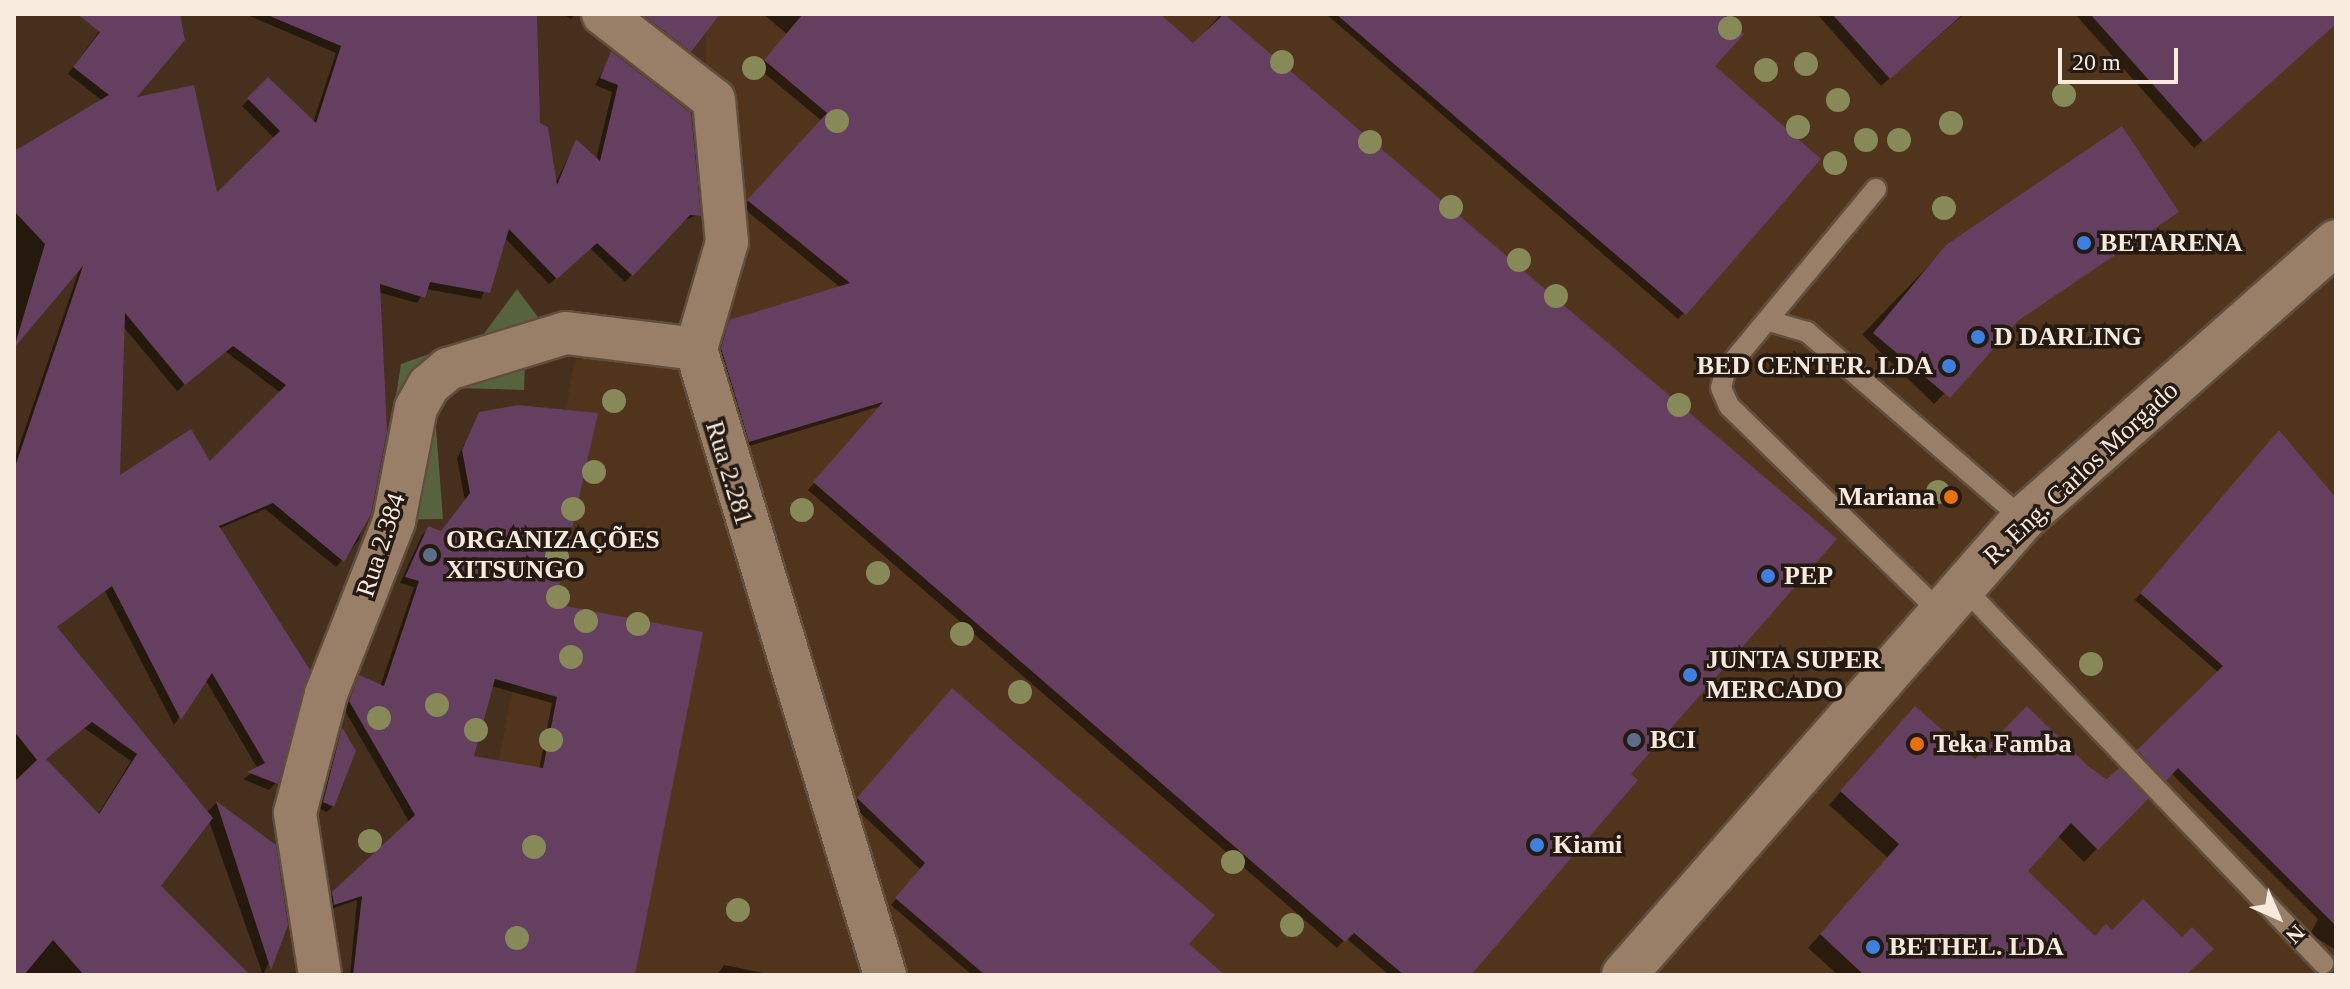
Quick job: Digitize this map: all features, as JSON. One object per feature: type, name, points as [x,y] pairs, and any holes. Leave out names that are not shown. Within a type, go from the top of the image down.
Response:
[{"type":"street","points":[[603,14],[714,100],[727,242],[696,349]]},
{"type":"street","name":"R. Eng. Carlos Morgado","points":[[1624,975],[2023,519],[2336,242]]},
{"type":"street","name":"Rua 2.384","points":[[320,975],[295,813],[326,694],[394,521],[416,408],[429,385],[448,369],[566,333],[696,349]]},
{"type":"street","name":"Rua 2.281","points":[[696,349],[885,975]]},
{"type":"lane","points":[[1876,189],[1725,371],[1729,406],[1951,599],[2323,963]]},
{"type":"lane","points":[[1769,321],[1807,332],[2023,519]]},
{"type":"shaded area","points":[[706,14],[2336,14],[2336,975],[458,975],[575,359],[644,358],[703,329]]},
{"type":"green space","points":[[517,289],[561,348],[525,363],[524,390],[459,388],[434,401],[443,519],[376,520],[401,364],[483,335]]},
{"type":"building","points":[[77,14],[180,14],[185,40],[137,97],[194,85],[217,192],[280,131],[247,98],[268,77],[316,123],[341,46],[265,14],[537,14],[540,123],[548,127],[557,185],[576,139],[600,161],[618,85],[600,78],[611,51],[691,113],[701,216],[690,215],[633,276],[597,243],[557,279],[509,229],[490,293],[430,282],[425,298],[380,284],[387,431],[371,514],[344,562],[273,503],[219,526],[310,670],[278,784],[247,772],[265,763],[212,673],[181,720],[112,586],[57,627],[213,818],[161,886],[250,975],[84,975],[53,940],[24,975],[14,975],[14,782],[37,760],[14,731],[14,470],[83,266],[14,348],[45,244],[14,211],[14,151],[109,95],[73,67],[100,32]],"holes":[[[125,313],[185,385],[233,346],[286,385],[210,461],[191,429],[120,475]],[[92,722],[137,754],[99,814],[46,759]]]},
{"type":"building","points":[[642,14],[720,14],[691,52]]},
{"type":"building","points":[[803,14],[1160,14],[1193,43],[1224,14],[1837,539],[1631,774],[1638,780],[1471,975],[1404,975],[1354,933],[1345,942],[813,482],[883,402],[749,442],[721,348],[729,320],[850,283],[747,200],[827,113],[764,60]]},
{"type":"building","points":[[1336,14],[1722,14],[1744,34],[1715,66],[1821,159],[1686,315]]},
{"type":"building","points":[[1832,14],[1963,14],[1890,79]]},
{"type":"building","points":[[2090,14],[2336,14],[2336,24],[2204,142]]},
{"type":"building","points":[[2122,126],[2179,212],[2019,320],[1950,398],[1873,333],[1946,245]]},
{"type":"building","points":[[518,405],[598,413],[555,604],[703,632],[635,975],[353,975],[362,896],[334,905],[332,892],[415,815],[349,701],[359,675],[384,686],[419,581],[405,577],[428,526],[441,531],[470,493],[462,450],[479,412]],"holes":[[[495,679],[557,697],[543,768],[474,756]]]},
{"type":"building","points":[[2279,430],[2336,498],[2336,926],[2178,768],[2166,781],[2137,750],[2223,666],[2140,593]]},
{"type":"building","points":[[952,688],[1215,915],[1189,944],[1225,975],[985,975],[895,898],[925,863],[857,798]]},
{"type":"building","points":[[1915,706],[1975,759],[2027,706],[2089,767],[2107,779],[2119,768],[2148,799],[2098,850],[2071,823],[2028,871],[2095,936],[2106,924],[2112,930],[2143,899],[2182,937],[2192,927],[2214,949],[2186,975],[1864,975],[1820,934],[1899,844],[1840,791]]},
{"type":"building","points":[[342,727],[356,751],[334,807],[323,802]]},
{"type":"building","points":[[216,801],[276,845],[288,925],[271,970]]},
{"type":"place","name":"BETARENA","points":[[2084,243]]},
{"type":"place","name":"D DARLING","points":[[1978,337]]},
{"type":"place","name":"BED CENTER. LDA","points":[[1949,366]]},
{"type":"place","name":"Mariana","points":[[1951,497]]},
{"type":"place","name":"ORGANIZAÇÕES XITSUNGO","points":[[430,555]]},
{"type":"place","name":"PEP","points":[[1768,576]]},
{"type":"place","name":"JUNTA SUPER MERCADO","points":[[1690,675]]},
{"type":"place","name":"BCI","points":[[1634,740]]},
{"type":"place","name":"Teka Famba","points":[[1917,744]]},
{"type":"place","name":"Kiami","points":[[1537,845]]},
{"type":"place","name":"BETHEL. LDA","points":[[1873,947]]}]
